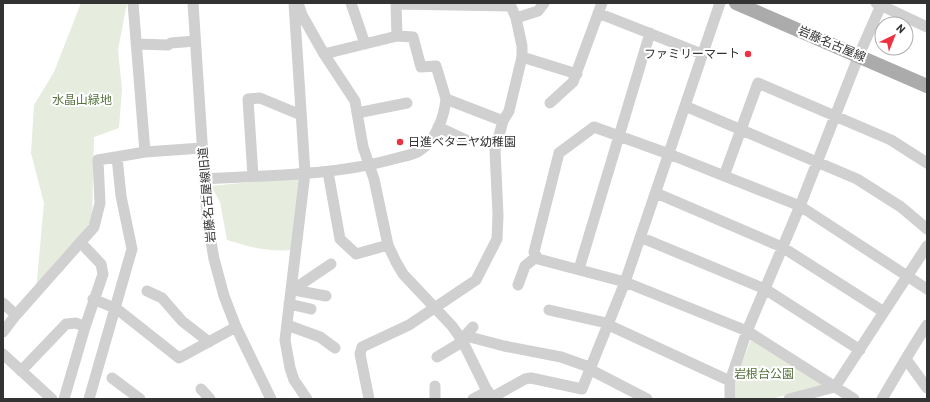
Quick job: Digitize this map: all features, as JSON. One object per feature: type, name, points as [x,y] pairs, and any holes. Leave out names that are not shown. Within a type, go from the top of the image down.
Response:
[{"type":"main road","name":"岩藤名古屋線","points":[[736,3],[859,55],[927,86]]},
{"type":"street","points":[[133,3],[145,152]]},
{"type":"street","name":"岩藤名古屋線旧道","points":[[192,3],[207,218],[214,259],[224,296],[236,327],[271,399]]},
{"type":"street","points":[[294,3],[305,173],[285,340],[290,368],[294,380],[307,399]]},
{"type":"street","points":[[298,3],[302,15],[324,54],[355,101],[363,147],[374,179],[388,245],[403,274],[467,338],[490,396]]},
{"type":"street","points":[[351,3],[365,44]]},
{"type":"street","points":[[516,18],[538,11],[544,3]]},
{"type":"street","points":[[473,399],[490,396],[525,379],[531,378],[582,389],[625,282],[720,3]]},
{"type":"street","points":[[369,399],[360,354],[362,347],[409,325],[476,280],[496,239],[498,215],[495,150],[503,120],[509,111],[522,57],[522,46],[516,18],[511,6],[395,4],[397,36]]},
{"type":"street","points":[[730,399],[730,381],[747,331],[800,206],[816,161],[880,4],[927,27]]},
{"type":"street","points":[[550,103],[573,82],[600,8],[650,33],[702,54]]},
{"type":"street","points":[[579,269],[650,33]]},
{"type":"street","points":[[204,179],[328,172],[370,165],[418,152],[427,145],[443,118],[446,99],[436,66],[420,67],[413,37],[397,36],[324,54]]},
{"type":"street","points":[[136,44],[168,45],[171,43],[195,41]]},
{"type":"street","points":[[522,57],[577,74]]},
{"type":"street","points":[[724,176],[758,83],[891,140],[927,163]]},
{"type":"street","points":[[253,176],[248,99],[260,98],[301,115]]},
{"type":"street","points":[[446,99],[503,120]]},
{"type":"street","points":[[357,114],[407,102]]},
{"type":"street","points":[[685,106],[857,179],[901,207],[927,229]]},
{"type":"street","points":[[438,127],[466,140]]},
{"type":"street","points":[[854,399],[747,331],[625,282],[538,259],[534,252],[559,153],[594,127],[669,154],[800,206],[927,289]]},
{"type":"street","points":[[3,332],[16,315],[94,227],[100,203],[98,160],[145,152],[202,148]]},
{"type":"street","points":[[90,399],[114,307],[122,287],[132,249],[119,184],[117,157]]},
{"type":"street","points":[[328,172],[340,239],[356,254],[388,245]]},
{"type":"street","points":[[656,193],[782,247],[884,312]]},
{"type":"street","points":[[640,237],[765,289],[860,350]]},
{"type":"street","points":[[64,399],[84,326],[103,274],[101,264],[91,251],[81,243]]},
{"type":"street","points":[[789,399],[835,387],[927,246]]},
{"type":"street","points":[[518,286],[525,266],[536,257]]},
{"type":"street","points":[[292,290],[331,264]]},
{"type":"street","points":[[292,290],[326,296]]},
{"type":"street","points":[[147,291],[162,298],[182,321],[209,342]]},
{"type":"street","points":[[93,299],[114,307],[179,358],[236,327]]},
{"type":"street","points":[[3,303],[16,315]]},
{"type":"street","points":[[289,304],[311,309]]},
{"type":"street","points":[[549,310],[602,322],[730,381]]},
{"type":"street","points":[[22,371],[66,324],[76,323],[84,326]]},
{"type":"street","points":[[287,324],[320,337],[335,348]]},
{"type":"street","points":[[882,399],[906,359],[910,349],[927,326]]},
{"type":"street","points":[[435,360],[460,349],[467,338]]},
{"type":"street","points":[[467,338],[561,357],[591,369],[644,398]]},
{"type":"street","points":[[3,354],[52,399]]},
{"type":"street","points":[[906,359],[927,388]]},
{"type":"street","points":[[112,378],[140,399]]},
{"type":"street","points":[[435,386],[435,399]]},
{"type":"street","points":[[202,390],[210,399]]},
{"type":"green space","name":"水晶山緑地","points":[[81,3],[127,3],[118,50],[122,89],[119,128],[94,137],[92,220],[36,291],[44,203],[31,153],[34,105],[54,72]]},
{"type":"green space","points":[[281,179],[299,179],[292,250],[259,248],[227,240],[220,202],[211,186]]},
{"type":"green space","name":"岩根台公園","points":[[752,337],[827,384],[771,399],[736,399],[736,378]]},
{"type":"place","name":"ファミリーマート","points":[[748,54]]},
{"type":"place","name":"日進ベタニヤ幼稚園","points":[[400,142]]}]
